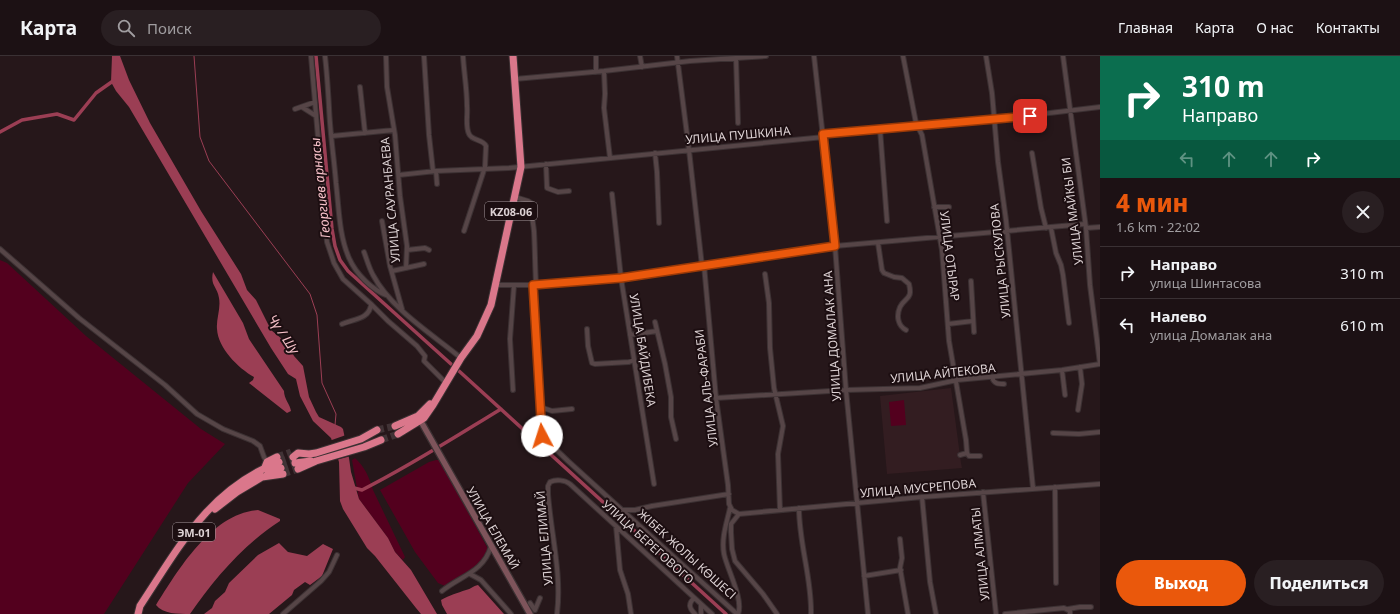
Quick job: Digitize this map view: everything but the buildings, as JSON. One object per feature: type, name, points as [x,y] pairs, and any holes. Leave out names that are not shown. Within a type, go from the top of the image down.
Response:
[{"type":"highway","name":"KZ08-06","points":[[398,434],[419,418],[438,397],[477,336],[491,305],[521,167],[513,56]]},
{"type":"highway","name":"KZ08-06","points":[[395,426],[419,418]]},
{"type":"highway","points":[[378,430],[361,439],[296,458],[316,461],[364,447],[381,440]]},
{"type":"highway","name":"ЭМ-01","points":[[138,614],[143,602],[198,521],[222,496],[249,483],[266,471],[280,465],[272,476],[266,471]]},
{"type":"street","points":[[311,56],[329,252],[343,279],[417,346],[425,356],[424,361],[446,383]]},
{"type":"street","points":[[325,56],[340,218],[346,248],[351,262],[359,273],[379,292],[388,296]]},
{"type":"street","name":"УЛИЦА САУРАНБАЕВА","points":[[386,56],[387,87],[394,130],[407,250],[406,268]]},
{"type":"street","points":[[424,56],[429,134],[436,184]]},
{"type":"street","points":[[463,56],[467,99],[467,126],[469,134],[486,144],[484,169],[464,231]]},
{"type":"street","points":[[596,56],[596,72]]},
{"type":"street","points":[[640,56],[642,67]]},
{"type":"street","name":"УЛИЦА АЛЬ-ФАРАБИ","points":[[677,56],[703,266],[716,398],[729,494],[730,507],[724,537],[724,554],[740,608],[738,614]]},
{"type":"street","points":[[515,79],[604,72],[677,62],[766,56]]},
{"type":"street","name":"УЛИЦА ДОМАЛАК АНА","points":[[814,56],[835,246],[846,390],[868,614]]},
{"type":"street","name":"УЛИЦА ОТЫРАР","points":[[903,56],[916,126],[922,135],[940,238],[948,324],[967,453]]},
{"type":"street","name":"УЛИЦА РЫСКУЛОВА","points":[[986,56],[992,94],[1000,177],[1008,232],[1032,464],[1033,488]]},
{"type":"street","name":"УЛИЦА МАЙКЫ БИ","points":[[1063,56],[1085,226],[1100,364]]},
{"type":"street","points":[[736,58],[738,123]]},
{"type":"street","points":[[604,72],[604,108],[610,158]]},
{"type":"street","name":"УЛИЦА САУРАНБАЕВА","points":[[360,87],[365,133],[394,130]]},
{"type":"street","points":[[295,109],[315,102]]},
{"type":"street","points":[[302,106],[316,116]]},
{"type":"street","name":"УЛИЦА ПУШКИНА","points":[[399,174],[521,167],[880,129],[994,120],[1100,107]]},
{"type":"street","points":[[880,129],[887,221]]},
{"type":"street","points":[[332,136],[365,133]]},
{"type":"street","points":[[655,153],[659,223]]},
{"type":"street","points":[[1032,153],[1041,208],[1046,228]]},
{"type":"street","points":[[546,164],[547,188],[558,192],[569,191]]},
{"type":"street","name":"УЛИЦА БАЙДИБЕКА","points":[[612,194],[621,278],[654,484]]},
{"type":"street","points":[[515,197],[531,203],[531,218],[534,232],[540,407],[552,411],[572,409]]},
{"type":"street","points":[[934,207],[949,207]]},
{"type":"street","name":"УЛИЦА САУРАНБАЕВА","points":[[382,221],[392,271],[402,310]]},
{"type":"street","points":[[495,285],[535,285],[621,278],[835,246],[1046,228],[1085,226],[1100,227]]},
{"type":"street","points":[[1051,228],[1056,254],[1061,265],[1063,275],[1069,324]]},
{"type":"street","points":[[878,243],[882,270],[884,274],[902,278],[909,284],[909,296],[900,308],[898,321],[901,327],[906,330]]},
{"type":"street","points":[[407,250],[427,249],[428,244]]},
{"type":"street","points":[[0,249],[79,318],[165,385],[196,414],[223,429],[253,441],[260,446],[264,457],[266,471]]},
{"type":"street","points":[[364,252],[373,275],[388,296],[414,321],[462,358]]},
{"type":"street","points":[[392,271],[424,264]]},
{"type":"street","points":[[765,274],[769,303],[770,348],[776,395],[783,426],[778,454],[780,510]]},
{"type":"street","name":"УЛИЦА ОТЫРАР","points":[[971,281],[974,332]]},
{"type":"street","points":[[513,390],[510,339],[514,285]]},
{"type":"street","points":[[342,324],[355,317],[366,316],[370,310],[371,304]]},
{"type":"street","points":[[414,321],[417,317]]},
{"type":"street","points":[[948,324],[973,321]]},
{"type":"street","name":"УЛИЦА БАЙДИБЕКА","points":[[655,322],[671,397],[671,417],[676,439]]},
{"type":"street","points":[[587,329],[588,346],[592,363],[611,364],[634,360]]},
{"type":"street","points":[[630,335],[657,331]]},
{"type":"street","name":"УЛИЦА АЙТЕКОВА","points":[[716,398],[846,390],[920,388],[956,380],[1062,370],[1100,364]]},
{"type":"street","points":[[1078,410],[1082,384],[1080,367]]},
{"type":"street","points":[[1062,370],[1065,395]]},
{"type":"street","points":[[992,377],[994,382],[1004,384]]},
{"type":"street","name":"ЖІБЕК ЖОЛЫ КӨШЕСІ","points":[[540,407],[542,436],[556,451],[738,614]]},
{"type":"street","name":"УЛИЦА ЕЛЕМАЙ","points":[[419,418],[530,614]]},
{"type":"street","points":[[1053,433],[1079,434],[1100,432]]},
{"type":"street","points":[[960,455],[967,453],[969,456],[980,456]]},
{"type":"street","name":"УЛИЦА ЕЛИМАЙ","points":[[557,614],[558,599],[556,560],[548,486],[550,482],[553,481],[563,481],[570,484]]},
{"type":"street","name":"УЛИЦА БЕРЕГОВОГО","points":[[570,484],[712,614]]},
{"type":"street","name":"УЛИЦА МУСРЕПОВА","points":[[739,514],[922,497],[1100,484]]},
{"type":"street","points":[[1055,487],[1056,583]]},
{"type":"street","name":"УЛИЦА АЛМАТЫ","points":[[984,492],[996,614]]},
{"type":"street","points":[[621,510],[635,510],[657,505],[729,494]]},
{"type":"street","points":[[922,497],[930,582],[936,614]]},
{"type":"street","points":[[730,507],[735,513],[739,514],[731,524],[732,549],[736,560],[768,600],[777,614]]},
{"type":"street","points":[[799,508],[802,547],[807,572],[811,614]]},
{"type":"street","points":[[616,526],[620,570],[628,594],[631,614]]},
{"type":"street","points":[[900,539],[901,570],[908,614]]},
{"type":"street","points":[[442,591],[451,584],[470,574],[486,558],[491,546]]},
{"type":"street","points":[[283,614],[321,581],[329,572],[337,555]]},
{"type":"street","points":[[864,576],[901,570]]},
{"type":"street","points":[[470,574],[481,580],[511,614]]},
{"type":"street","points":[[530,603],[535,610],[540,598]]},
{"type":"street","points":[[694,598],[690,602],[690,606],[691,610],[695,614]]},
{"type":"street","points":[[701,604],[701,614]]},
{"type":"street","points":[[1005,614],[1091,606]]},
{"type":"street","points":[[1068,609],[1070,614]]},
{"type":"shaded area","points":[[112,56],[120,56],[129,80],[150,123],[201,211],[241,274],[247,290],[256,300],[271,330],[288,344],[294,356],[303,366],[309,397],[319,417],[343,429],[351,472],[359,499],[388,538],[395,552],[411,570],[437,614],[421,614],[367,548],[343,509],[340,501],[339,462],[331,438],[313,421],[300,396],[296,379],[288,374],[271,348],[129,107],[116,91],[111,82]]},
{"type":"shaded area","points":[[0,260],[7,263],[86,336],[201,429],[225,444],[188,483],[104,614],[0,614]]},
{"type":"shaded area","points":[[213,272],[243,323],[249,339],[284,391],[291,411],[287,413],[249,383],[254,377],[230,357],[221,343],[217,329],[219,298],[212,280]]},
{"type":"shaded area","points":[[951,388],[962,468],[887,474],[880,396]]},
{"type":"shaded area","points":[[904,400],[906,425],[891,426],[889,402]]},
{"type":"shaded area","points":[[355,458],[364,469],[368,477],[405,557],[403,560],[395,552],[388,538],[359,499],[352,460]]},
{"type":"shaded area","points":[[440,460],[488,549],[488,553],[470,573],[451,581],[445,586],[438,583],[415,552],[380,490],[429,462]]},
{"type":"shaded area","points":[[258,510],[280,519],[280,521],[254,540],[230,563],[190,614],[176,614],[167,612],[156,605],[186,560],[211,532],[226,521],[241,514]]},
{"type":"shaded area","points":[[279,543],[288,552],[307,556],[323,544],[333,549],[322,576],[310,585],[305,582],[294,590],[292,595],[269,614],[204,614],[212,608],[215,601],[225,592],[229,583],[258,555]]},
{"type":"shaded area","points":[[478,585],[504,614],[447,614],[441,600],[450,595],[468,590]]},
{"type":"pier","points":[[346,435],[351,456],[336,460],[329,441]]},
{"type":"waterway","points":[[194,56],[200,137],[209,161],[310,294],[317,315],[322,383],[336,414],[335,425]]},
{"type":"waterway","name":"Георгиев арнасы","points":[[316,56],[332,229],[335,246],[340,260],[348,271],[451,364]]},
{"type":"waterway","points":[[0,132],[22,120],[57,114],[74,120],[96,93],[113,81]]},
{"type":"waterway","points":[[459,371],[726,614]]},
{"type":"waterway","points":[[354,488],[362,490],[380,481],[501,409]]},
{"type":"tunnel","points":[[377,430],[395,426]]},
{"type":"tunnel","points":[[381,440],[398,434]]},
{"type":"tunnel","points":[[277,457],[291,452]]},
{"type":"tunnel","points":[[279,462],[293,457]]},
{"type":"tunnel","points":[[281,468],[295,463]]},
{"type":"tunnel","points":[[283,474],[298,469]]},
{"type":"route","points":[[542,436],[533,285],[621,278],[835,246],[823,134],[1030,116]]},
{"type":"water label","name":"Чү / Шу","points":[[284,334]]}]
